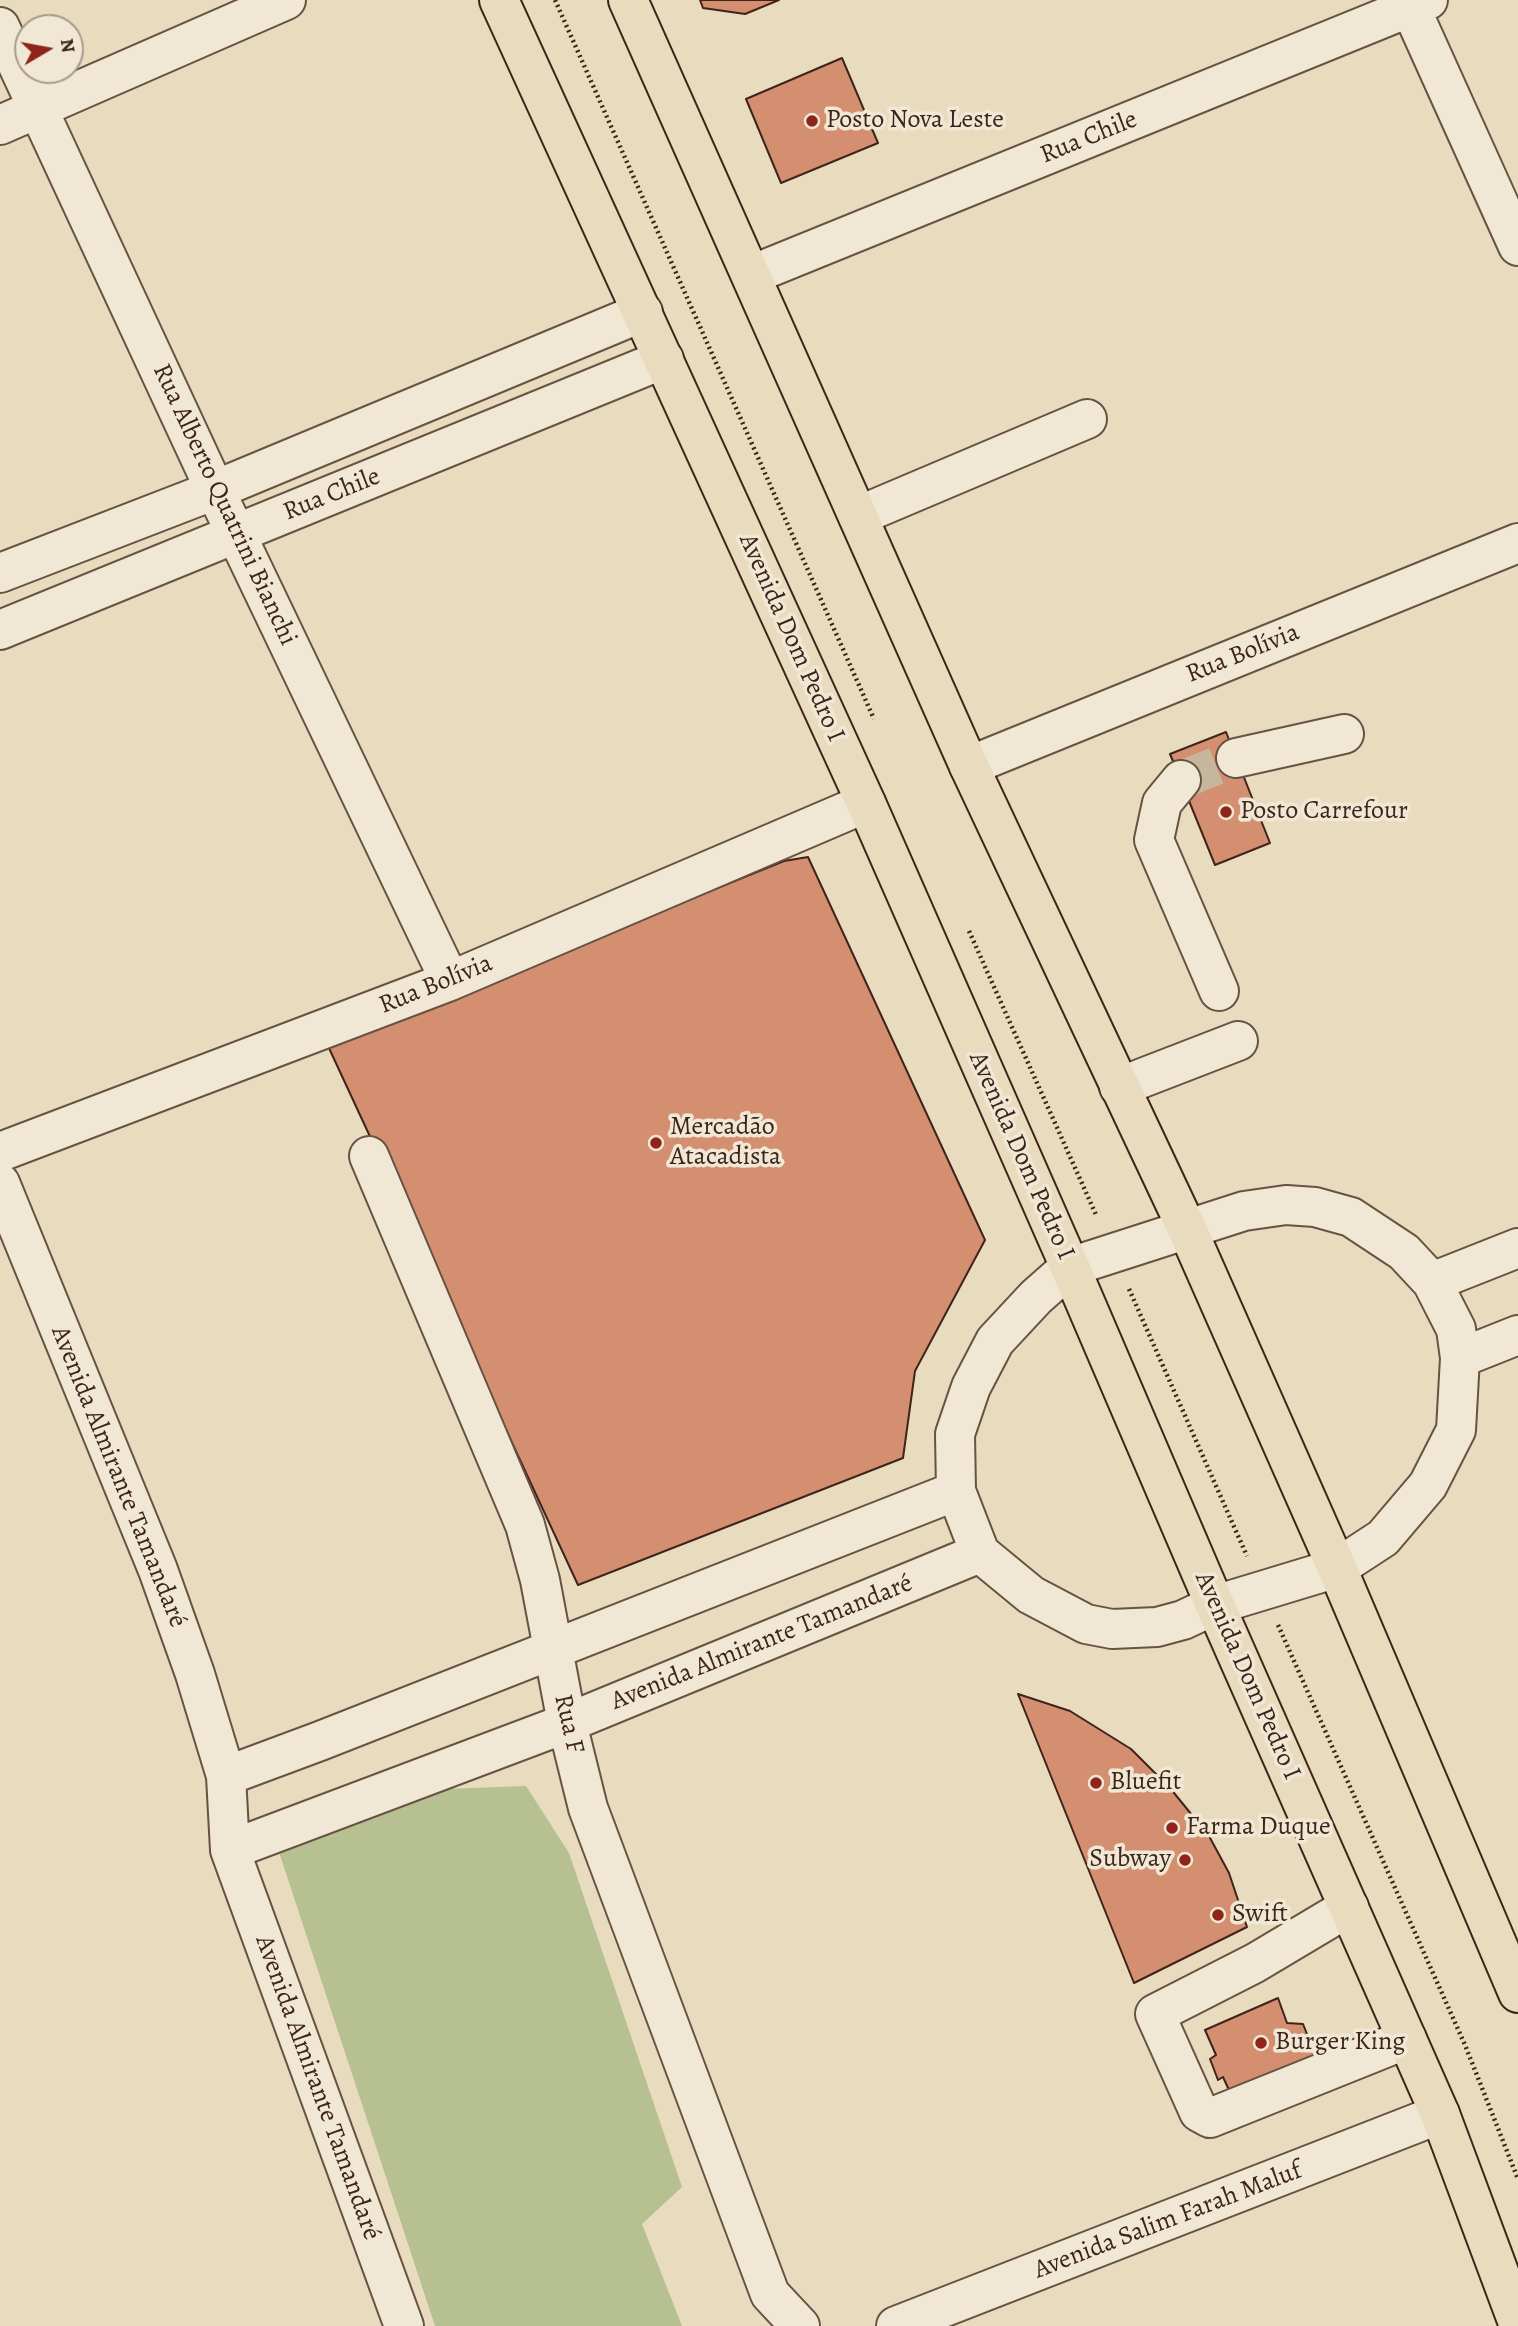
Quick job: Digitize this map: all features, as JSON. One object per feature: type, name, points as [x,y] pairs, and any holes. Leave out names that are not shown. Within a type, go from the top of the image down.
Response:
[{"type":"main road","name":"Avenida Dom Pedro I","points":[[499,0],[866,803],[1070,1268],[1215,1605],[1440,2114],[1518,2323]]},
{"type":"main road","points":[[628,0],[969,766],[1188,1231],[1337,1568],[1518,1993]]},
{"type":"street","points":[[0,125],[286,0]]},
{"type":"street","points":[[1415,2],[1518,246]]},
{"type":"street","name":"Rua Chile","points":[[751,275],[1415,2]]},
{"type":"street","name":"Rua Alberto Quatrini Bianchi","points":[[0,27],[215,490],[450,981]]},
{"type":"street","name":"Rua Chile","points":[[0,573],[215,490],[643,312]]},
{"type":"street","name":"Rua Chile","points":[[0,630],[664,359]]},
{"type":"street","points":[[858,516],[1087,419]]},
{"type":"street","name":"Rua Bolívia","points":[[969,766],[1518,543]]},
{"type":"street","points":[[1237,758],[1344,734]]},
{"type":"street","points":[[1181,780],[1162,803],[1154,840],[1219,990]]},
{"type":"street","name":"Rua Bolívia","points":[[0,1152],[450,981],[866,803]]},
{"type":"street","points":[[1119,1087],[1238,1041]]},
{"type":"street","name":"Rua F","points":[[369,1156],[525,1525],[540,1580],[567,1723],[588,1808],[766,2310]]},
{"type":"street","name":"Avenida Almirante Tamandaré","points":[[0,1183],[158,1570],[195,1674],[226,1776],[230,1850],[404,2326]]},
{"type":"street","points":[[1286,1205],[1315,1207],[1351,1217],[1404,1252],[1432,1282],[1456,1329],[1460,1358],[1456,1430],[1427,1485],[1383,1538],[1337,1568],[1215,1605],[1183,1620],[1157,1627],[1112,1629],[1086,1625],[1031,1595],[980,1553],[956,1491],[955,1434],[971,1387],[995,1342],[1036,1297],[1070,1268],[1113,1254],[1244,1211],[1286,1205]]},
{"type":"street","points":[[1432,1282],[1518,1248]]},
{"type":"street","points":[[1460,1358],[1518,1335]]},
{"type":"street","points":[[226,1776],[956,1491]]},
{"type":"street","name":"Avenida Almirante Tamandaré","points":[[230,1850],[567,1723],[980,1553]]},
{"type":"street","points":[[1349,1907],[1255,1963],[1156,2014],[1199,2112],[1210,2118],[1407,2039]]},
{"type":"street","name":"Avenida Salim Farah Maluf","points":[[896,2326],[1440,2114]]},
{"type":"street","points":[[766,2310],[800,2326]]},
{"type":"path","points":[[555,0],[876,722]]},
{"type":"path","points":[[966,925],[1465,2045],[1518,2179]]},
{"type":"green space","points":[[526,1786],[569,1853],[682,2187],[642,2224],[682,2326],[435,2326],[278,1849],[445,1789]]},
{"type":"building","points":[[700,0],[779,0],[745,14],[703,8]]},
{"type":"building","name":"Posto Nova Leste","points":[[842,58],[878,143],[781,183],[746,99]]},
{"type":"building","name":"Posto Carrefour","points":[[1226,732],[1270,843],[1215,865],[1170,754]]},
{"type":"building","name":"Mercadão Atacadista","points":[[808,857],[985,1240],[915,1371],[903,1458],[578,1585],[328,1046],[784,861]]},
{"type":"building","points":[[1018,1694],[1070,1711],[1131,1749],[1170,1788],[1209,1836],[1229,1873],[1247,1927],[1134,1983]]},
{"type":"building","name":"Burger King","points":[[1278,1998],[1287,2023],[1303,2024],[1319,2064],[1234,2101],[1223,2077],[1218,2080],[1210,2059],[1216,2055],[1205,2030]]},
{"type":"tunnel","points":[[1181,780],[1236,758]]},
{"type":"place","name":"Posto Nova Leste","points":[[812,121]]},
{"type":"place","name":"Posto Carrefour","points":[[1226,812]]},
{"type":"place","name":"Mercadão Atacadista","points":[[656,1143]]},
{"type":"place","name":"Bluefit","points":[[1096,1783]]},
{"type":"place","name":"Farma Duque","points":[[1172,1828]]},
{"type":"place","name":"Subway","points":[[1185,1860]]},
{"type":"place","name":"Swift","points":[[1218,1915]]},
{"type":"place","name":"Burger King","points":[[1261,2043]]}]
